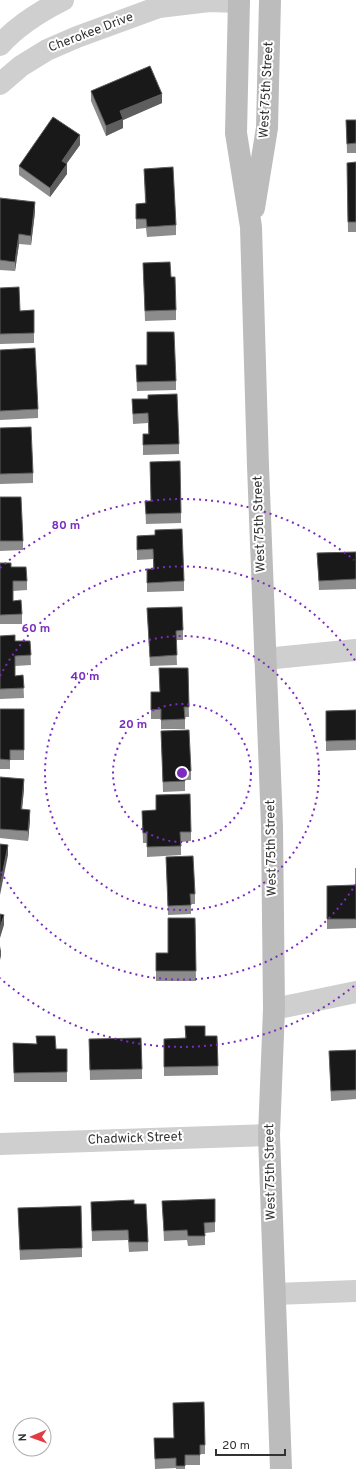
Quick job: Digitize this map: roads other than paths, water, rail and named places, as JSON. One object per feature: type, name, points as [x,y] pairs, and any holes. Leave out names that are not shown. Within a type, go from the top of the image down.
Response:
[{"type":"main road","name":"West 75th Street","points":[[251,227],[267,128],[270,0]]},
{"type":"main road","name":"West 75th Street","points":[[239,1],[236,133],[251,227],[272,834],[274,1009],[270,1135],[281,1469]]},
{"type":"street","points":[[0,45],[12,32],[41,11],[63,0]]},
{"type":"street","name":"Cherokee Drive","points":[[0,84],[21,66],[47,50],[77,37],[158,7],[209,1],[239,1]]},
{"type":"street","points":[[265,659],[356,650]]},
{"type":"street","points":[[274,1009],[356,992]]},
{"type":"street","name":"Chadwick Street","points":[[0,1144],[270,1135]]},
{"type":"street","points":[[275,1294],[356,1291]]}]
